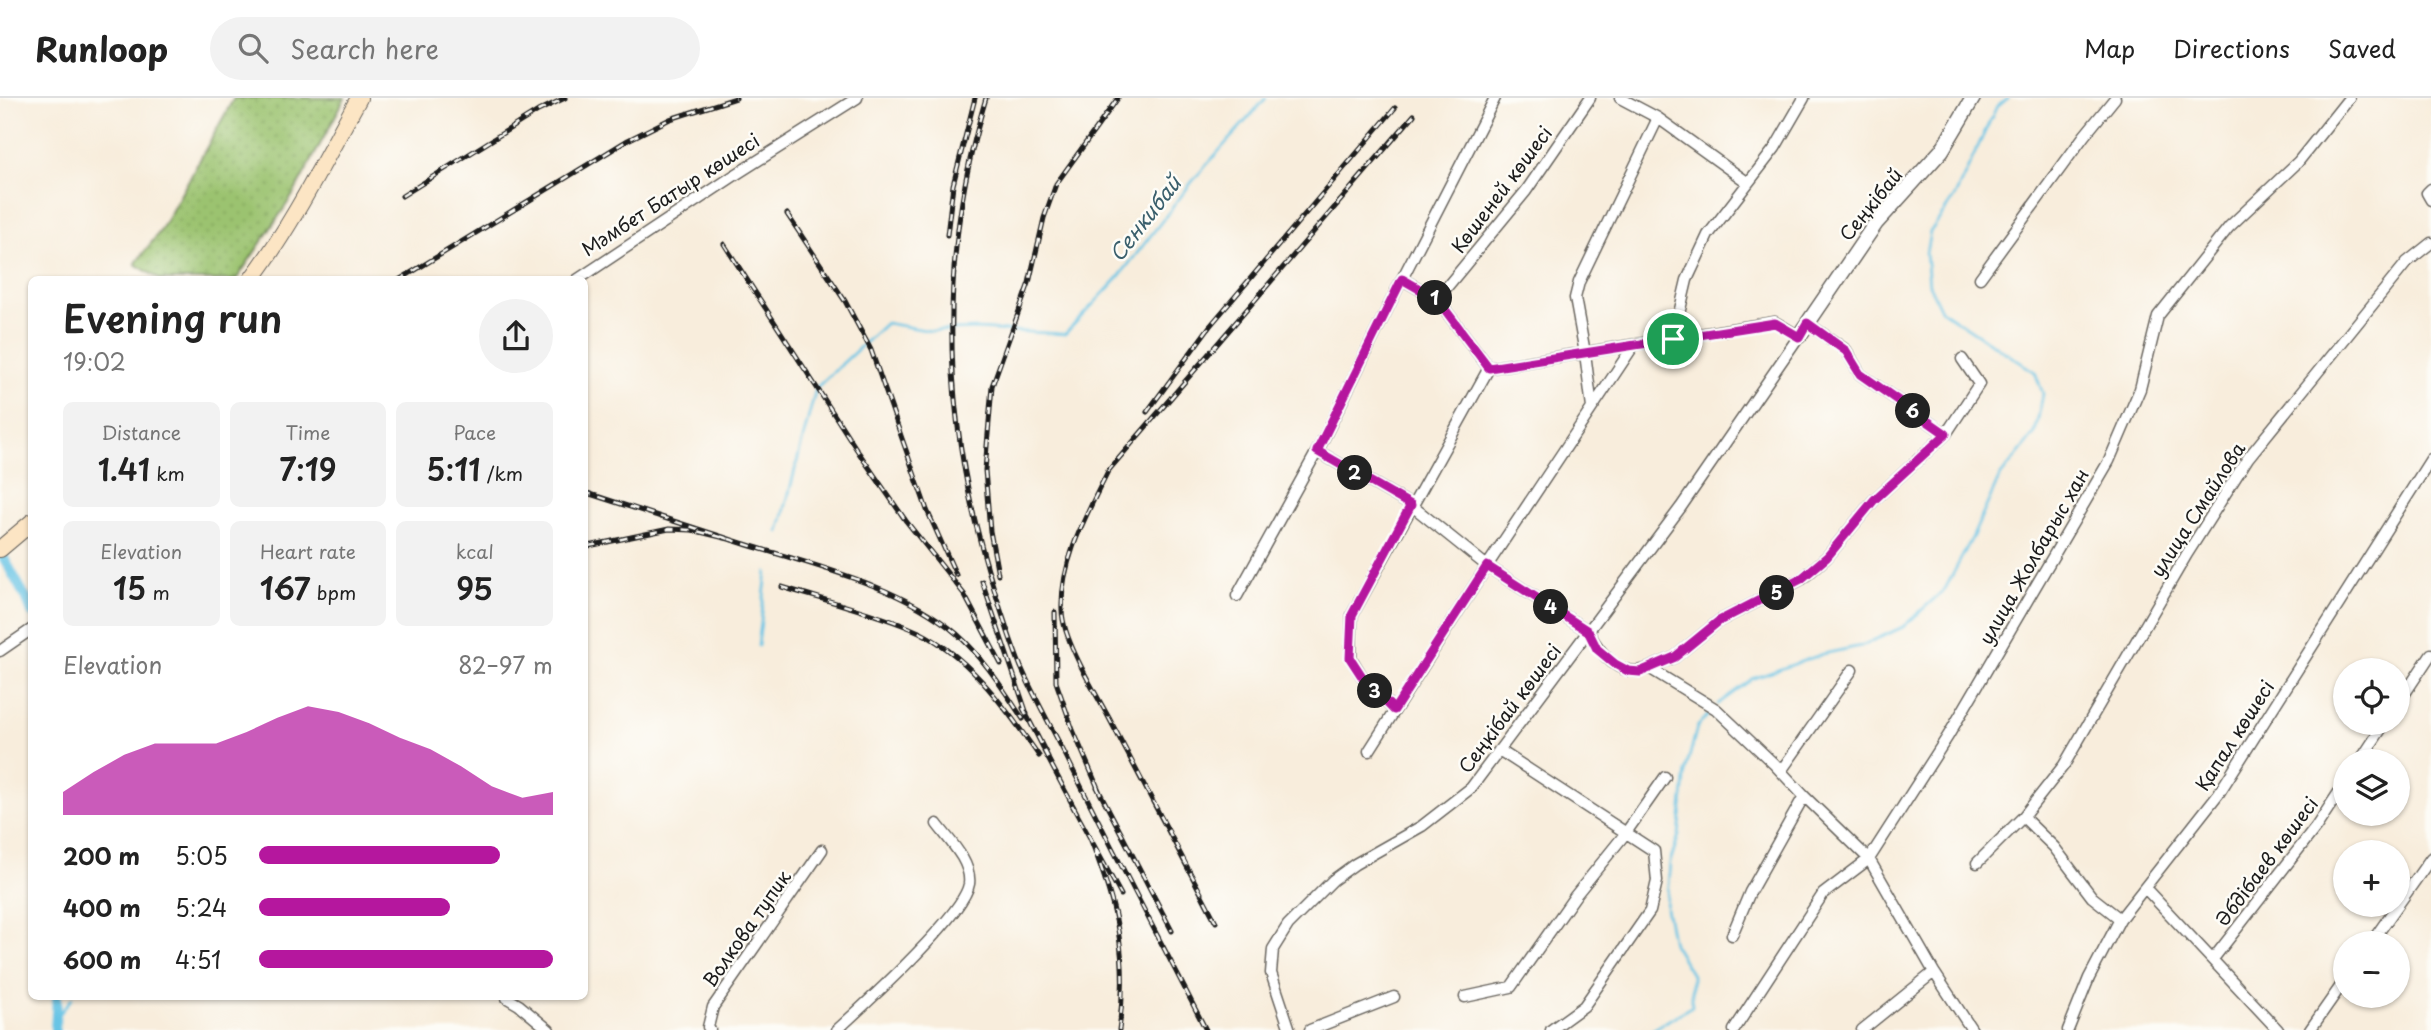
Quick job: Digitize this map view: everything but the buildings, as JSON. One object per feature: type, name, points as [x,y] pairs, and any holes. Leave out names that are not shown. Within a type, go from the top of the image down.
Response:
[{"type":"main road","points":[[254,276],[359,98]]},
{"type":"main road","points":[[0,549],[28,525]]},
{"type":"street","name":"Мәмбет Батыр көшесі","points":[[583,276],[857,98]]},
{"type":"street","points":[[1237,596],[1317,451],[1495,98]]},
{"type":"street","name":"Көшеней көшесі","points":[[1437,299],[1526,191],[1590,98]]},
{"type":"street","points":[[1620,98],[1658,118],[1747,181]]},
{"type":"street","points":[[1673,339],[1687,280],[1708,235],[1774,148],[1804,98]]},
{"type":"street","name":"Сеңкібай","points":[[1799,337],[1876,223],[1941,150],[1973,98]]},
{"type":"street","points":[[1980,278],[2115,98]]},
{"type":"street","name":"улица Жолбарыс хан","points":[[1734,1030],[1823,894],[1868,859],[1948,736],[2109,461],[2140,389],[2158,316],[2229,227],[2298,162],[2350,98]]},
{"type":"street","points":[[1592,408],[1574,298],[1579,282],[1658,118]]},
{"type":"street","points":[[2431,189],[2427,193],[2431,200]]},
{"type":"street","name":"улица Смайлова","points":[[1977,863],[2023,817],[2064,765],[2187,554],[2248,458],[2407,262],[2431,243]]},
{"type":"street","points":[[1402,279],[1437,299],[1489,368]]},
{"type":"street","points":[[1489,368],[1775,323],[1799,337]]},
{"type":"street","points":[[1807,323],[1846,351],[1860,374],[1946,434]]},
{"type":"street","name":"Сеңкібай көшесі","points":[[1290,1030],[1271,974],[1273,949],[1288,925],[1333,880],[1355,864],[1422,826],[1471,788],[1681,507],[1799,337]]},
{"type":"street","points":[[1369,751],[1487,566],[1634,345]]},
{"type":"street","points":[[1317,451],[1411,505],[1487,566],[1588,631],[1597,649],[1615,664],[1628,671],[1640,672],[1675,657],[1719,621],[1801,579],[1827,557],[1874,500],[1946,434],[1979,384],[1962,359]]},
{"type":"street","points":[[1394,710],[1363,678],[1350,658],[1352,615],[1489,368]]},
{"type":"street","name":"Қапал көшесі","points":[[2068,1030],[2089,978],[2120,919],[2219,793],[2431,459]]},
{"type":"street","points":[[0,651],[28,632]]},
{"type":"street","points":[[2410,686],[2431,654]]},
{"type":"street","points":[[1649,668],[1716,709],[1868,859],[1934,972],[1972,1030]]},
{"type":"street","points":[[1781,771],[1852,670]]},
{"type":"street","points":[[1499,750],[1654,851],[1657,881],[1650,911],[1584,1006],[1551,1030]]},
{"type":"street","points":[[1465,998],[1511,987],[1575,896],[1625,834],[1665,777]]},
{"type":"street","points":[[1732,935],[1750,892],[1804,796]]},
{"type":"street","name":"Әбдібаев көшесі","points":[[2213,959],[2333,801]]},
{"type":"street","points":[[2023,817],[2054,847],[2092,897],[2120,919]]},
{"type":"street","points":[[837,1030],[917,954],[965,896],[970,882],[968,872],[958,851],[937,824]]},
{"type":"street","name":"Волкова тупик","points":[[710,1030],[708,1027],[713,1007],[822,850]]},
{"type":"street","points":[[2379,931],[2431,858]]},
{"type":"street","points":[[2146,888],[2278,1030]]},
{"type":"street","points":[[1862,1030],[1934,972]]},
{"type":"street","points":[[1310,1030],[1338,1025],[1394,997]]},
{"type":"street","points":[[2310,1030],[2333,997]]},
{"type":"street","points":[[510,1000],[548,1030]]},
{"type":"green space","points":[[234,98],[345,98],[293,195],[239,276],[154,276],[135,264],[161,230]]},
{"type":"waterway","name":"Сенкибай","points":[[779,532],[816,388],[886,323],[931,331],[976,329],[1065,334],[1118,278],[1195,178],[1266,98]]},
{"type":"waterway","points":[[1718,704],[1752,679],[1823,654],[1861,646],[1903,627],[1945,589],[1999,478],[2035,433],[2043,394],[2035,372],[1941,310],[1929,285],[1926,253],[1930,232],[1954,198],[1996,108],[2008,98]]},
{"type":"waterway","points":[[0,551],[28,603]]},
{"type":"waterway","points":[[758,646],[767,572]]},
{"type":"waterway","points":[[1652,1030],[1692,1006],[1692,975],[1673,944],[1666,908],[1670,862],[1679,835],[1686,770],[1697,727],[1711,712]]},
{"type":"waterway","points":[[55,1030],[57,1000]]},
{"type":"waterway","points":[[55,1020],[70,1000]]},
{"type":"railway","points":[[402,196],[538,111],[565,98]]},
{"type":"railway","points":[[406,276],[628,140],[670,119],[736,98]]},
{"type":"railway","points":[[947,235],[953,185],[975,98]]},
{"type":"railway","points":[[986,98],[970,160],[959,222],[953,284],[952,346],[956,407],[964,469],[977,530],[1021,667],[1206,1030]]},
{"type":"railway","points":[[998,574],[990,531],[985,470],[992,386],[1029,283],[1044,218],[1056,184],[1118,98]]},
{"type":"railway","points":[[1147,412],[1210,326],[1395,108]]},
{"type":"railway","points":[[1216,922],[1074,651],[1062,611],[1065,574],[1076,538],[1108,471],[1414,115]]},
{"type":"railway","points":[[787,214],[845,301],[871,350],[927,510],[956,575]]},
{"type":"railway","points":[[724,244],[859,453],[906,521],[964,594],[1001,664]]},
{"type":"railway","points":[[588,493],[729,539],[692,530],[669,529],[588,546]]},
{"type":"railway","points":[[729,539],[849,576],[907,601],[933,616],[976,653],[1023,719]]},
{"type":"railway","points":[[982,581],[1027,714]]},
{"type":"railway","points":[[782,587],[879,616],[930,638],[948,650],[983,682],[1039,756]]},
{"type":"railway","points":[[1055,612],[1056,682],[1101,795]]},
{"type":"railway","points":[[1023,708],[1048,757]]},
{"type":"railway","points":[[1044,751],[1077,813]]},
{"type":"railway","points":[[1097,787],[1172,931]]},
{"type":"railway","points":[[1072,805],[1090,838]]},
{"type":"railway","points":[[1119,1030],[1122,979],[1118,932],[1114,909],[1090,838],[1121,895]]},
{"type":"route","points":[[1402,279],[1437,299],[1489,368],[1673,339],[1775,323],[1799,337],[1807,323],[1846,351],[1860,374],[1946,434],[1874,500],[1827,557],[1801,579],[1719,621],[1675,657],[1640,672],[1628,671],[1615,664],[1597,649],[1588,631],[1487,566],[1394,710],[1363,678],[1350,658],[1352,615],[1411,505],[1317,451],[1402,279]]}]
